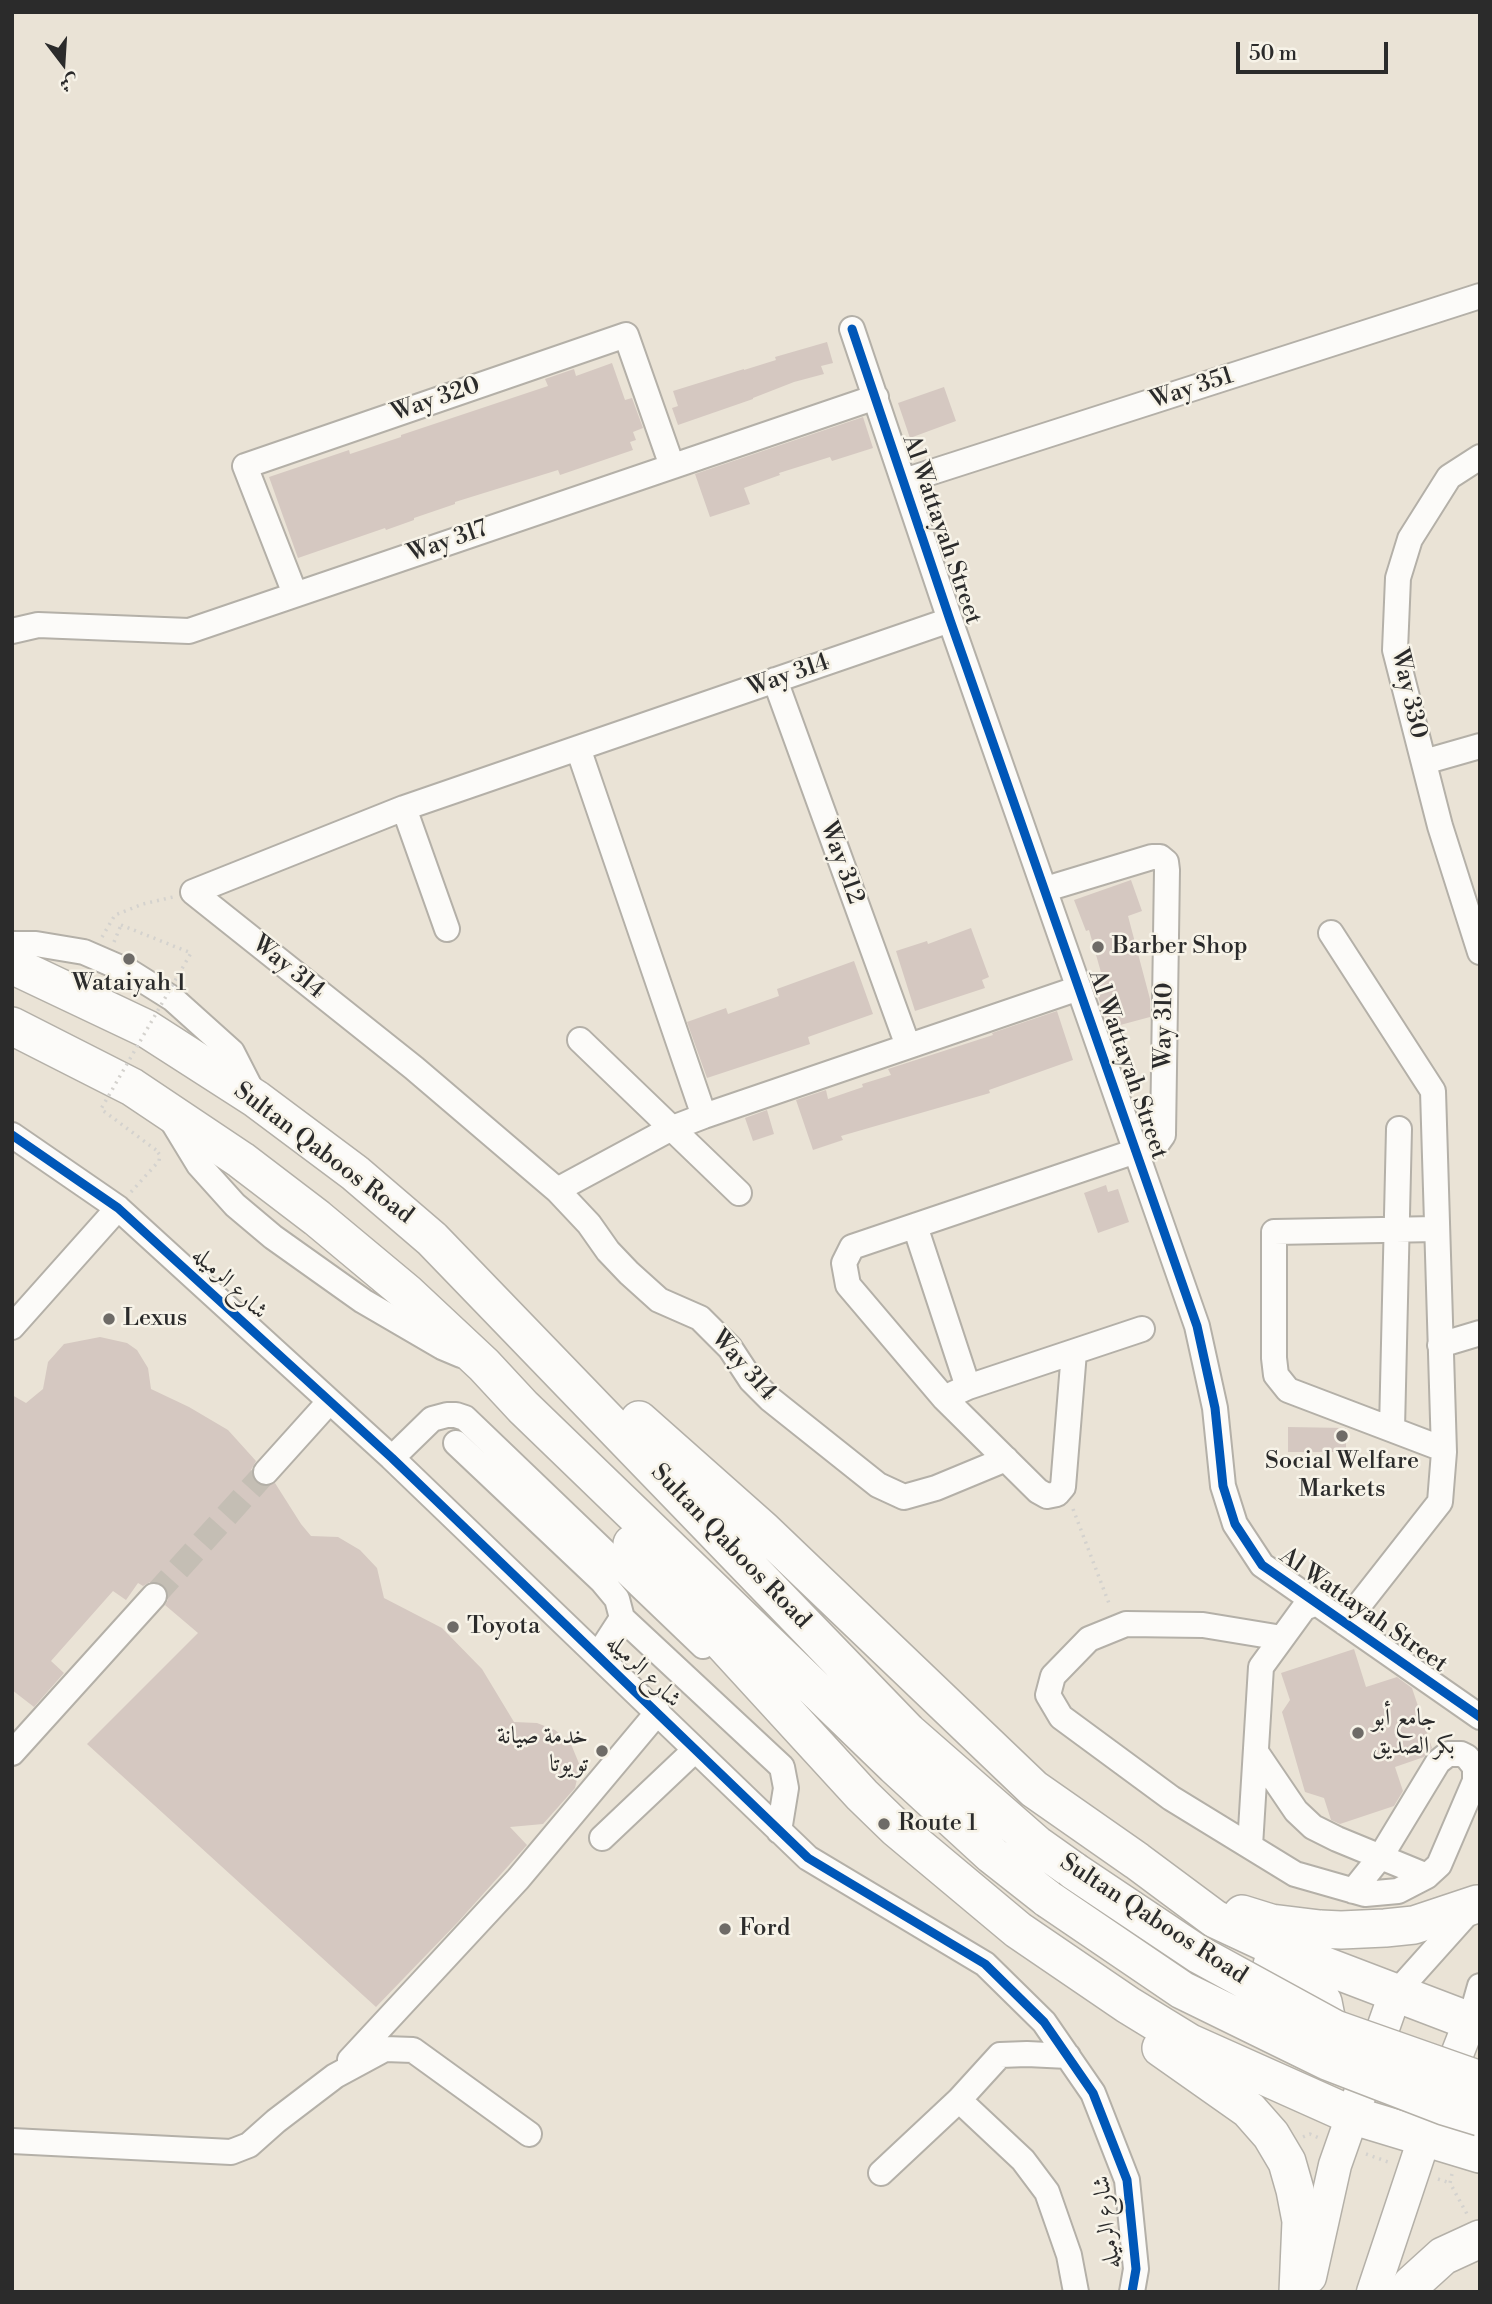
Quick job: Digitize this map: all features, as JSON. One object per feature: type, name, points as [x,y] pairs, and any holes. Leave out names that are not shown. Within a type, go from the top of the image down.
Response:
[{"type":"highway","name":"Sultan Qaboos Road","points":[[12,965],[147,1029],[256,1099],[355,1173],[432,1239],[908,1732],[1036,1844],[1198,1954],[1335,2029],[1480,2080]]},
{"type":"highway","name":"Sultan Qaboos Road","points":[[12,1026],[132,1087],[241,1160],[317,1218],[407,1293],[895,1766],[992,1855],[1048,1899],[1182,1990],[1327,2061],[1480,2117]]},
{"type":"highway","points":[[567,1376],[626,1408],[763,1530],[1034,1789],[1214,1919],[1273,1946],[1475,2023]]},
{"type":"highway","points":[[523,1406],[555,1458],[862,1795],[896,1828],[1018,1930],[1090,1999],[1250,2110],[1271,2135],[1287,2162],[1295,2190],[1301,2221],[1298,2292]]},
{"type":"highway","points":[[1171,1886],[1270,1923],[1341,1930],[1415,1925],[1478,1902]]},
{"type":"highway","points":[[1128,2005],[1165,2002],[1274,2060],[1293,2061],[1309,2050],[1323,2029],[1326,2017],[1318,1993],[1295,1976],[1230,1941],[1214,1919]]},
{"type":"highway","points":[[1018,1930],[1128,2005],[1190,2043],[1351,2115],[1480,2154]]},
{"type":"highway","points":[[1407,2292],[1411,2285],[1443,2256],[1480,2239]]},
{"type":"main road","points":[[1307,2292],[1335,2165],[1395,1994]]},
{"type":"main road","points":[[1373,2292],[1424,2139],[1475,2023]]},
{"type":"street","name":"Way 351","points":[[904,481],[1480,296]]},
{"type":"street","name":"Al Wattayah Street","points":[[852,329],[950,620],[1197,1326],[1215,1408],[1223,1486],[1235,1524],[1262,1565],[1308,1602],[1345,1623],[1480,1717]]},
{"type":"street","name":"Way 320","points":[[295,594],[245,466],[626,335],[672,466]]},
{"type":"street","name":"Way 317","points":[[12,631],[38,625],[189,631],[876,397]]},
{"type":"street","name":"Way 330","points":[[1480,457],[1449,478],[1410,539],[1398,578],[1395,650],[1440,826],[1480,952]]},
{"type":"street","name":"Way 314","points":[[950,620],[404,808],[193,892],[414,1068],[558,1190],[629,1273],[659,1300],[700,1318],[730,1348],[751,1380],[770,1399],[878,1485],[904,1497],[936,1488],[1006,1459]]},
{"type":"street","name":"Way 312","points":[[775,680],[908,1046]]},
{"type":"street","points":[[1424,762],[1480,746]]},
{"type":"street","points":[[578,748],[704,1116]]},
{"type":"street","points":[[404,808],[447,929]]},
{"type":"street","name":"Way 310","points":[[944,1398],[848,1285],[844,1262],[852,1247],[1136,1151],[1158,1142],[1163,1131],[1167,866],[1160,858],[1152,857],[1046,889]]},
{"type":"street","points":[[1331,933],[1433,1091],[1443,1449],[1440,1502],[1345,1623]]},
{"type":"street","points":[[12,944],[36,944],[84,952],[130,972],[162,992],[232,1052],[256,1099]]},
{"type":"street","points":[[558,1190],[670,1129],[1079,988]]},
{"type":"street","points":[[580,1040],[739,1193]]},
{"type":"street","points":[[1392,1429],[1399,1129]]},
{"type":"street","name":"شارع الرميله","points":[[12,1135],[118,1208],[392,1458],[808,1858],[985,1964],[1044,2022],[1093,2093],[1127,2180],[1136,2269],[1132,2292]]},
{"type":"street","points":[[12,1327],[118,1208]]},
{"type":"street","points":[[915,1226],[968,1387]]},
{"type":"street","points":[[1436,1229],[1273,1232],[1274,1358],[1276,1375],[1288,1390],[1443,1449]]},
{"type":"street","points":[[1074,1352],[1063,1481],[1060,1491],[1052,1496],[1042,1493],[944,1398],[968,1387],[1142,1329]]},
{"type":"street","points":[[1440,1345],[1480,1333]]},
{"type":"street","points":[[266,1472],[330,1402]]},
{"type":"street","points":[[392,1458],[432,1419],[447,1415],[465,1418],[713,1655],[838,1779],[862,1795]]},
{"type":"street","points":[[456,1443],[602,1581],[617,1599],[622,1618],[782,1767],[786,1788],[779,1831]]},
{"type":"street","points":[[12,1753],[154,1596]]},
{"type":"street","points":[[1251,1846],[1261,1667],[1308,1602]]},
{"type":"street","points":[[598,1655],[622,1618]]},
{"type":"street","points":[[1282,1638],[1203,1625],[1126,1624],[1089,1639],[1053,1676],[1048,1695],[1061,1717],[1171,1798],[1295,1874],[1353,1891],[1365,1894],[1398,1891],[1427,1876],[1439,1865],[1475,1781],[1472,1762],[1461,1754],[1448,1754],[1438,1762],[1381,1856],[1353,1891]]},
{"type":"street","points":[[335,2076],[518,1879],[658,1712]]},
{"type":"street","points":[[602,1838],[695,1750]]},
{"type":"street","points":[[1256,1752],[1296,1811],[1313,1827],[1427,1876]]},
{"type":"street","points":[[1395,1994],[1478,1902]]},
{"type":"street","points":[[1475,2023],[1480,1986]]},
{"type":"street","points":[[12,2141],[231,2152],[249,2145],[335,2076],[385,2049],[413,2050],[529,2134]]},
{"type":"street","points":[[881,2173],[959,2100],[1000,2055],[1068,2056]]},
{"type":"street","points":[[959,2100],[1023,2160],[1047,2192],[1069,2255],[1076,2292]]},
{"type":"path","points":[[101,940],[116,915],[143,904],[193,892]]},
{"type":"path","points":[[113,945],[121,925],[191,953],[101,1109],[160,1155],[159,1161],[118,1208]]},
{"type":"path","points":[[1060,1491],[1076,1514],[1117,1628]]},
{"type":"building","points":[[827,342],[833,363],[821,366],[824,374],[794,382],[678,425],[672,408],[678,406],[673,391]]},
{"type":"building","points":[[612,363],[625,400],[632,398],[643,428],[633,432],[636,440],[630,442],[633,450],[560,475],[558,470],[455,502],[386,530],[385,528],[298,558],[269,477],[349,450],[350,454],[548,386],[545,379],[574,369],[576,376]]},
{"type":"building","points":[[944,387],[956,421],[910,438],[898,403]]},
{"type":"building","points":[[863,417],[873,448],[832,461],[830,457],[779,473],[780,475],[744,488],[750,504],[710,517],[695,474]]},
{"type":"building","points":[[1131,880],[1142,911],[1128,916],[1150,999],[1150,1017],[1109,1028],[1094,985],[1104,983],[1089,930],[1086,931],[1074,900]]},
{"type":"building","points":[[971,928],[989,977],[982,980],[985,988],[915,1011],[896,951],[927,941],[928,944]]},
{"type":"building","points":[[854,961],[873,1014],[808,1037],[810,1044],[707,1078],[687,1022],[726,1008],[728,1014],[779,996],[777,989]]},
{"type":"building","points":[[1057,1011],[1073,1060],[989,1090],[990,1093],[841,1136],[843,1140],[813,1150],[796,1100],[826,1090],[828,1099],[891,1075],[888,1069]]},
{"type":"building","points":[[767,1110],[774,1134],[753,1141],[745,1118]]},
{"type":"building","points":[[1106,1185],[1108,1192],[1118,1189],[1129,1222],[1098,1233],[1084,1193]]},
{"type":"building","points":[[100,1337],[127,1343],[137,1350],[148,1368],[151,1389],[228,1430],[256,1461],[251,1470],[256,1483],[264,1487],[275,1483],[311,1536],[338,1537],[360,1550],[377,1568],[384,1598],[442,1628],[482,1669],[514,1722],[537,1723],[555,1730],[571,1744],[580,1766],[575,1788],[543,1824],[510,1827],[527,1845],[376,2007],[87,1744],[198,1633],[165,1605],[168,1592],[163,1585],[150,1582],[143,1586],[138,1583],[126,1600],[113,1591],[51,1661],[64,1673],[34,1707],[12,1690],[12,1395],[26,1403],[43,1389],[48,1362],[64,1344]]},
{"type":"building","points":[[1288,1427],[1346,1428],[1346,1452],[1288,1452]]},
{"type":"building","name":"جامع أبو بكر الصديق","points":[[1354,1649],[1366,1687],[1397,1677],[1412,1688],[1432,1748],[1424,1757],[1395,1767],[1403,1791],[1394,1806],[1340,1824],[1331,1820],[1324,1798],[1305,1792],[1282,1712],[1290,1700],[1281,1673]]},
{"type":"tunnel","points":[[154,1596],[266,1472]]},
{"type":"cycle path","points":[[852,329],[950,620],[1197,1326],[1215,1408],[1223,1486],[1235,1524],[1262,1565],[1480,1717]]},
{"type":"cycle path","points":[[12,1135],[118,1208],[392,1458],[808,1858],[985,1964],[1044,2022],[1093,2093],[1127,2180],[1136,2269],[1132,2292]]},
{"type":"place","name":"Barber Shop","points":[[1098,947]]},
{"type":"place","name":"Wataiyah 1","points":[[129,959]]},
{"type":"place","name":"Lexus","points":[[109,1319]]},
{"type":"place","name":"Social Welfare Markets","points":[[1342,1436]]},
{"type":"place","name":"Toyota","points":[[453,1627]]},
{"type":"place","name":"جامع أبو بكر الصديق","points":[[1358,1733]]},
{"type":"place","name":"خدمة صيانة تويوتا","points":[[602,1751]]},
{"type":"place","name":"Route 1","points":[[884,1824]]},
{"type":"place","name":"Ford","points":[[725,1929]]}]
